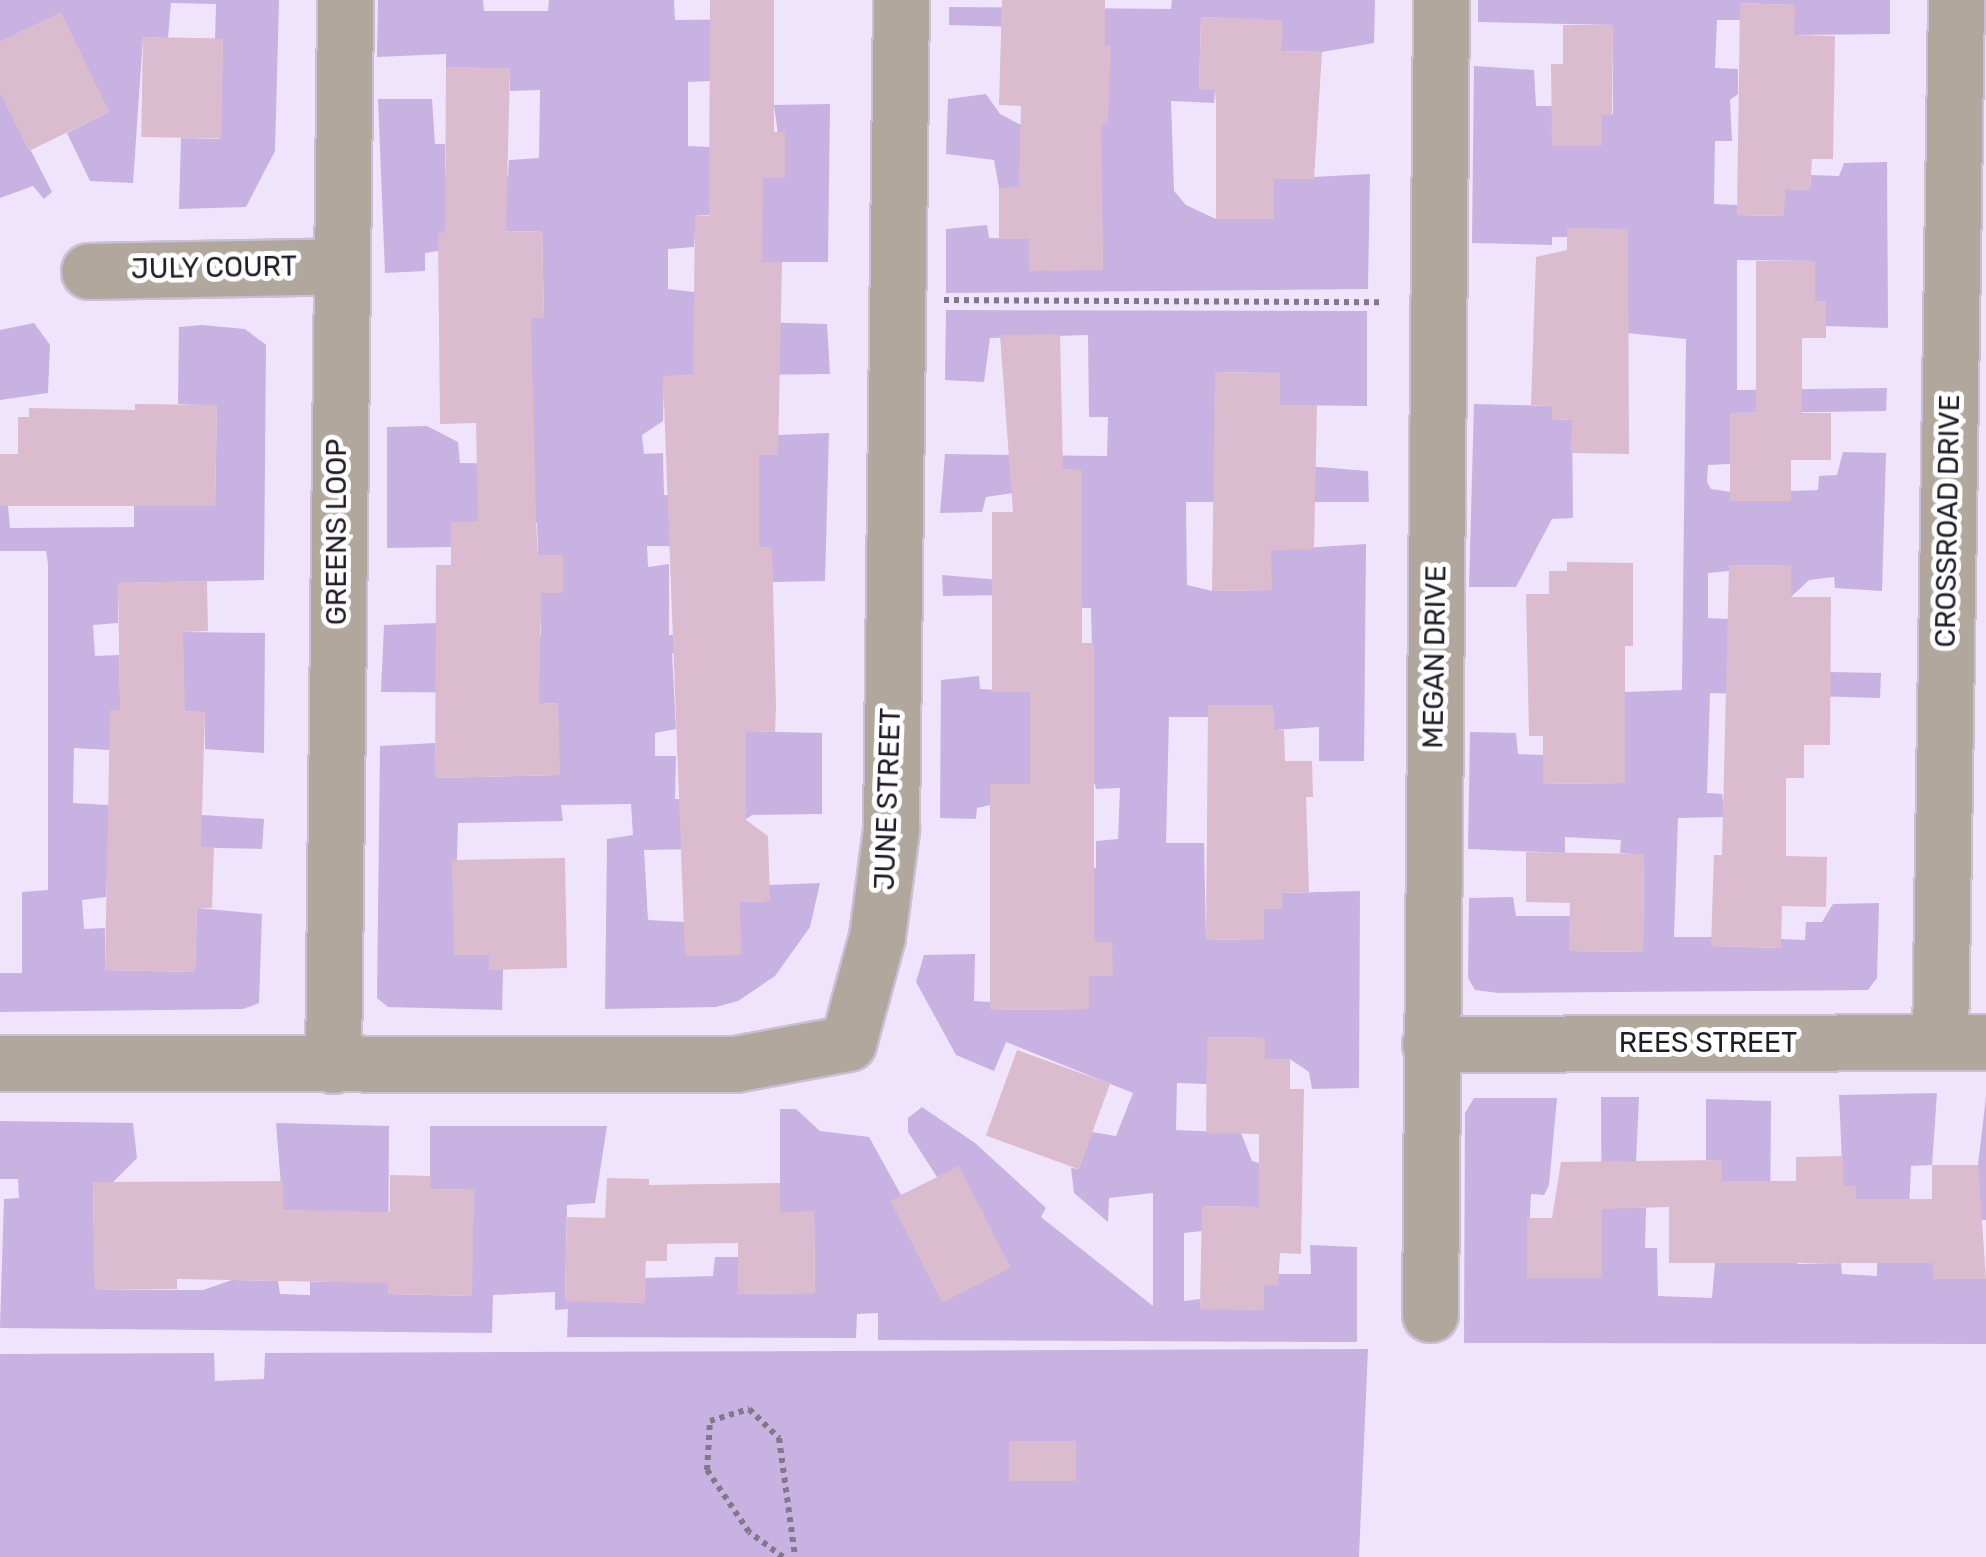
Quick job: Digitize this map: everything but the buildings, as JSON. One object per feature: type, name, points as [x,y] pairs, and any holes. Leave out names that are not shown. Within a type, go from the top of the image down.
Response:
[{"type":"street","name":"GREENS LOOP","points":[[332,1065],[345,0]]},
{"type":"street","name":"JUNE STREET","points":[[0,1062],[735,1064],[848,1043],[878,936],[891,829],[902,0]]},
{"type":"street","name":"MEGAN DRIVE","points":[[1430,1314],[1441,0]]},
{"type":"street","name":"CROSSROAD DRIVE","points":[[1956,0],[1963,1042]]},
{"type":"street","name":"JULY COURT","points":[[89,271],[340,266]]},
{"type":"street","name":"REES STREET","points":[[1430,1044],[1963,1042]]},
{"type":"path","points":[[898,300],[1380,302]]},
{"type":"path","points":[[783,1557],[748,1532],[707,1470],[710,1421],[748,1409],[779,1438],[795,1557]]},
{"type":"shaded area","points":[[0,0],[279,0],[275,151],[246,207],[179,209],[181,138],[220,139],[223,39],[215,39],[216,4],[171,3],[168,38],[143,37],[133,183],[90,181],[67,133],[109,112],[60,13],[0,42]]},
{"type":"shaded area","points":[[378,0],[483,0],[484,11],[548,11],[549,0],[674,0],[675,20],[759,19],[710,81],[688,82],[688,146],[710,147],[710,178],[784,178],[774,105],[830,104],[828,262],[762,262],[762,216],[696,215],[694,247],[668,249],[668,289],[694,292],[755,322],[827,324],[830,374],[664,376],[663,421],[642,435],[644,454],[663,453],[664,495],[759,494],[759,455],[778,455],[778,435],[829,433],[825,581],[772,582],[771,547],[647,546],[648,567],[669,564],[669,635],[731,636],[728,651],[672,653],[676,729],[655,733],[655,756],[676,756],[675,799],[745,800],[746,731],[822,733],[822,814],[752,815],[702,849],[644,850],[648,920],[684,922],[740,902],[769,901],[769,885],[820,883],[810,927],[775,976],[738,1001],[716,1007],[605,1009],[607,839],[633,835],[631,804],[561,805],[563,821],[458,823],[454,955],[489,955],[489,970],[503,969],[502,1010],[388,1007],[377,998],[380,746],[435,743],[436,778],[559,775],[557,703],[539,704],[538,693],[381,692],[384,625],[436,623],[437,636],[541,635],[537,523],[451,523],[451,547],[387,548],[387,427],[427,426],[458,442],[460,463],[534,464],[512,319],[544,317],[542,231],[439,233],[438,251],[425,253],[425,271],[385,273],[378,99],[432,99],[435,144],[445,144],[445,175],[508,176],[509,160],[539,158],[540,90],[510,91],[510,69],[446,67],[446,54],[377,57]]},
{"type":"shaded area","points":[[1172,0],[1375,0],[1374,43],[1322,52],[1281,51],[1282,21],[1201,17],[1199,89],[1215,90],[1214,103],[1171,101],[1174,191],[1186,205],[1216,219],[1274,219],[1274,179],[1370,174],[1368,289],[946,293],[946,229],[987,225],[989,238],[1029,239],[1029,270],[1103,269],[1101,186],[999,188],[994,160],[946,154],[948,99],[986,94],[1000,114],[1021,125],[1107,123],[1110,46],[1090,45],[1089,29],[949,25],[949,7],[1171,9]]},
{"type":"shaded area","points":[[1478,0],[1890,0],[1890,34],[1794,35],[1794,5],[1740,3],[1740,20],[1717,20],[1715,68],[1738,69],[1738,94],[1730,100],[1732,141],[1715,141],[1714,204],[1737,205],[1737,215],[1783,216],[1785,189],[1810,190],[1811,175],[1839,176],[1844,163],[1887,162],[1888,328],[1826,326],[1815,301],[1815,261],[1737,260],[1737,390],[1887,388],[1886,411],[1731,413],[1730,464],[1708,465],[1707,482],[1711,489],[1791,501],[1791,491],[1818,490],[1819,476],[1837,475],[1843,452],[1886,453],[1882,591],[1835,588],[1834,577],[1809,580],[1791,597],[1791,566],[1730,565],[1729,571],[1708,573],[1708,618],[1728,619],[1830,672],[1881,673],[1880,698],[1710,693],[1707,793],[1722,794],[1725,817],[1678,818],[1674,937],[1712,937],[1712,946],[1780,948],[1781,939],[1805,940],[1806,922],[1822,922],[1833,904],[1879,903],[1877,978],[1868,990],[1498,993],[1475,990],[1468,978],[1469,898],[1513,897],[1516,916],[1570,916],[1570,951],[1643,952],[1644,855],[1620,853],[1621,840],[1565,837],[1565,853],[1468,849],[1470,732],[1516,733],[1518,754],[1543,755],[1544,784],[1624,783],[1625,692],[1682,690],[1686,339],[1627,333],[1568,228],[1567,237],[1552,237],[1552,245],[1472,243],[1474,66],[1534,70],[1536,106],[1552,106],[1552,146],[1602,146],[1602,115],[1613,114],[1613,25],[1478,22]]},
{"type":"shaded area","points":[[0,90],[52,192],[44,199],[33,186],[0,198]]},
{"type":"shaded area","points":[[946,310],[1367,311],[1367,406],[1280,405],[1279,373],[1215,372],[1306,466],[1368,471],[1369,502],[1186,502],[1187,585],[1212,591],[1271,590],[1271,550],[1366,544],[1364,761],[1319,761],[1319,727],[1274,730],[1273,705],[1209,705],[1208,717],[1169,717],[1166,843],[1204,843],[1206,940],[1263,939],[1264,909],[1282,909],[1281,893],[1360,891],[1359,1088],[1312,1089],[1309,1072],[1290,1059],[1265,1059],[1265,1038],[1208,1037],[1207,1084],[1177,1083],[1176,1130],[1241,1133],[1252,1161],[1263,1164],[1259,1207],[1202,1206],[1202,1231],[1184,1233],[1184,1301],[1200,1299],[1200,1308],[1264,1310],[1264,1285],[1277,1285],[1278,1274],[1311,1274],[1310,1245],[1357,1247],[1357,1342],[878,1340],[878,1313],[857,1314],[856,1338],[567,1337],[568,1309],[555,1310],[555,1292],[493,1295],[492,1333],[0,1328],[4,1199],[19,1198],[18,1179],[0,1179],[0,1121],[133,1123],[137,1158],[113,1182],[93,1183],[95,1290],[203,1290],[232,1280],[278,1281],[280,1294],[310,1295],[310,1282],[338,1282],[340,1212],[283,1210],[276,1123],[389,1126],[388,1294],[471,1296],[474,1190],[430,1189],[430,1126],[607,1126],[595,1203],[567,1205],[565,1300],[644,1303],[645,1278],[713,1276],[715,1257],[738,1257],[738,1294],[815,1293],[814,1212],[780,1212],[780,1109],[796,1109],[820,1131],[869,1137],[901,1195],[948,1172],[937,1177],[908,1132],[908,1118],[922,1107],[975,1143],[1046,1208],[1041,1217],[1153,1306],[1153,1193],[1109,1198],[1108,1222],[1074,1193],[1071,1168],[1079,1169],[1092,1132],[1116,1136],[1133,1093],[1006,1042],[994,1071],[956,1055],[916,982],[924,955],[975,954],[974,1001],[990,1002],[991,1010],[1089,1009],[1089,976],[1112,942],[1094,942],[1094,920],[1005,868],[1096,868],[1096,841],[1118,839],[1120,788],[1096,789],[1095,784],[990,784],[990,805],[977,808],[976,819],[940,818],[941,680],[979,676],[980,689],[1030,692],[1094,734],[1091,608],[1008,607],[1005,595],[943,596],[942,575],[1082,587],[1082,470],[1013,469],[1013,493],[986,497],[982,512],[940,513],[945,454],[1107,456],[1108,417],[1089,417],[1088,335],[990,338],[984,382],[945,380]]},
{"type":"shaded area","points":[[34,323],[50,345],[48,393],[0,400],[0,330]]},
{"type":"shaded area","points":[[179,327],[245,329],[266,345],[264,580],[118,583],[118,623],[93,625],[95,656],[119,655],[120,695],[183,632],[265,633],[264,753],[205,749],[205,712],[111,710],[110,750],[74,748],[73,803],[108,805],[108,827],[202,815],[264,819],[262,849],[170,847],[107,874],[106,897],[82,900],[84,929],[105,928],[105,970],[195,972],[197,908],[262,914],[259,1003],[243,1009],[0,1012],[0,973],[22,973],[22,892],[48,890],[48,564],[46,551],[0,551],[0,506],[8,506],[10,528],[134,527],[134,505],[215,506],[217,406],[178,404]]},
{"type":"shaded area","points":[[1474,404],[1552,406],[1553,419],[1572,420],[1573,518],[1552,519],[1516,587],[1469,587]]},
{"type":"shaded area","points":[[1937,1093],[1932,1165],[1911,1166],[1907,1255],[1932,1254],[1934,1279],[1986,1279],[1986,1344],[1464,1343],[1465,1113],[1474,1098],[1557,1098],[1549,1185],[1544,1195],[1531,1194],[1527,1278],[1602,1278],[1601,1097],[1639,1097],[1634,1207],[1646,1208],[1645,1248],[1657,1248],[1658,1296],[1712,1298],[1722,1160],[1706,1160],[1706,1099],[1771,1101],[1770,1237],[1797,1236],[1797,1264],[1841,1263],[1842,1274],[1877,1276],[1877,1199],[1856,1199],[1856,1186],[1843,1186],[1839,1095]]},
{"type":"shaded area","points":[[1986,1097],[1986,1220],[1979,1220],[1978,1165]]},
{"type":"shaded area","points":[[1368,1349],[1359,1557],[0,1557],[0,1354],[214,1353],[215,1381],[264,1379],[265,1353]]}]
